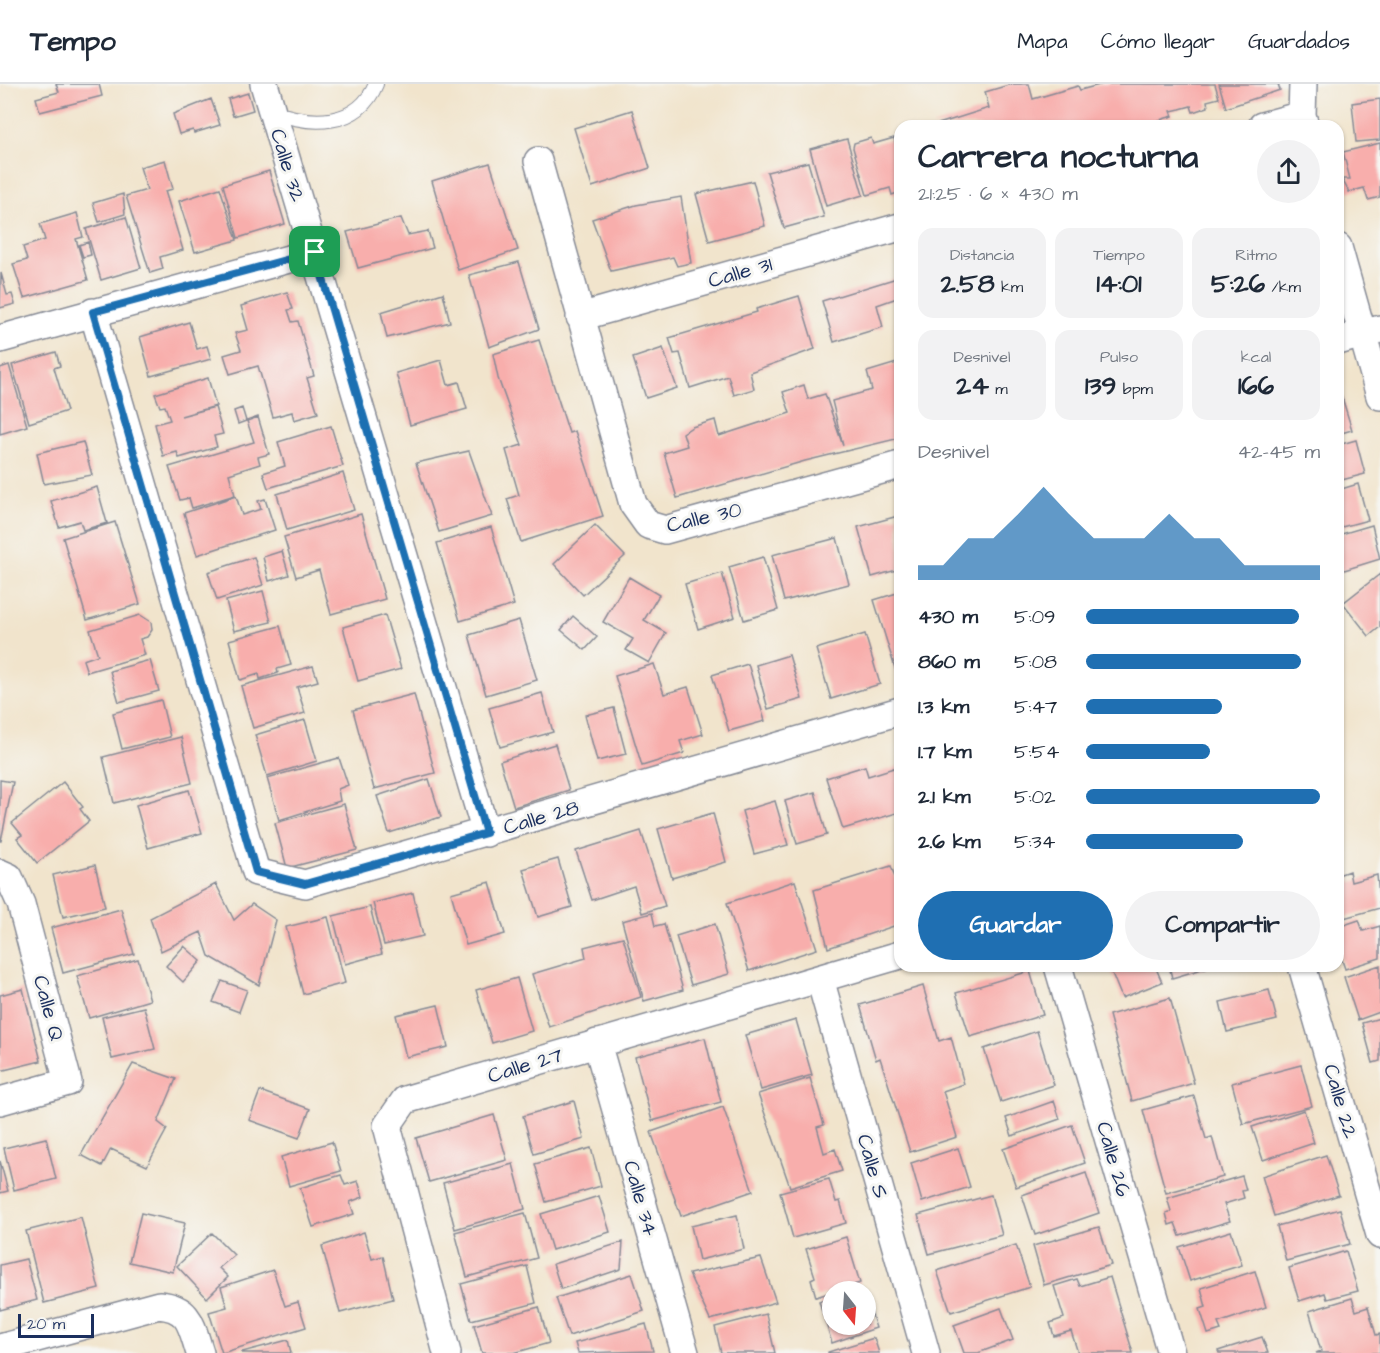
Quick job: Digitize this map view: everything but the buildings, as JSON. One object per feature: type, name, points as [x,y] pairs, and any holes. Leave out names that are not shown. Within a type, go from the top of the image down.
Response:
[{"type":"street","name":"Calle 32","points":[[264,84],[486,833]]},
{"type":"street","points":[[1302,84],[1304,120]]},
{"type":"street","name":"Calle 30","points":[[538,161],[633,504],[648,525],[664,530],[894,467]]},
{"type":"street","name":"Calle 31","points":[[580,317],[894,230]]},
{"type":"street","points":[[0,339],[315,252]]},
{"type":"street","points":[[1344,271],[1360,334],[1380,396]]},
{"type":"street","name":"Calle 28","points":[[93,312],[256,872],[305,884],[894,713]]},
{"type":"street","name":"Calle Q","points":[[0,873],[9,877],[21,904],[68,1082],[0,1101]]},
{"type":"street","name":"Calle 27","points":[[447,1353],[387,1126],[405,1100],[894,957]]},
{"type":"street","name":"Calle 26","points":[[1060,972],[1171,1353]]},
{"type":"street","name":"Calle 22","points":[[1304,972],[1380,1235]]},
{"type":"street","name":"Calle S","points":[[820,978],[926,1353]]},
{"type":"street","name":"Calle 34","points":[[597,1043],[685,1353]]},
{"type":"street","points":[[0,1348],[159,1305],[174,1307],[188,1317],[200,1353]]},
{"type":"lane","points":[[272,111],[296,120],[326,122],[350,115],[370,97],[376,84]]},
{"type":"route","points":[[315,252],[486,833],[305,884],[256,872],[93,312],[315,252]]}]
